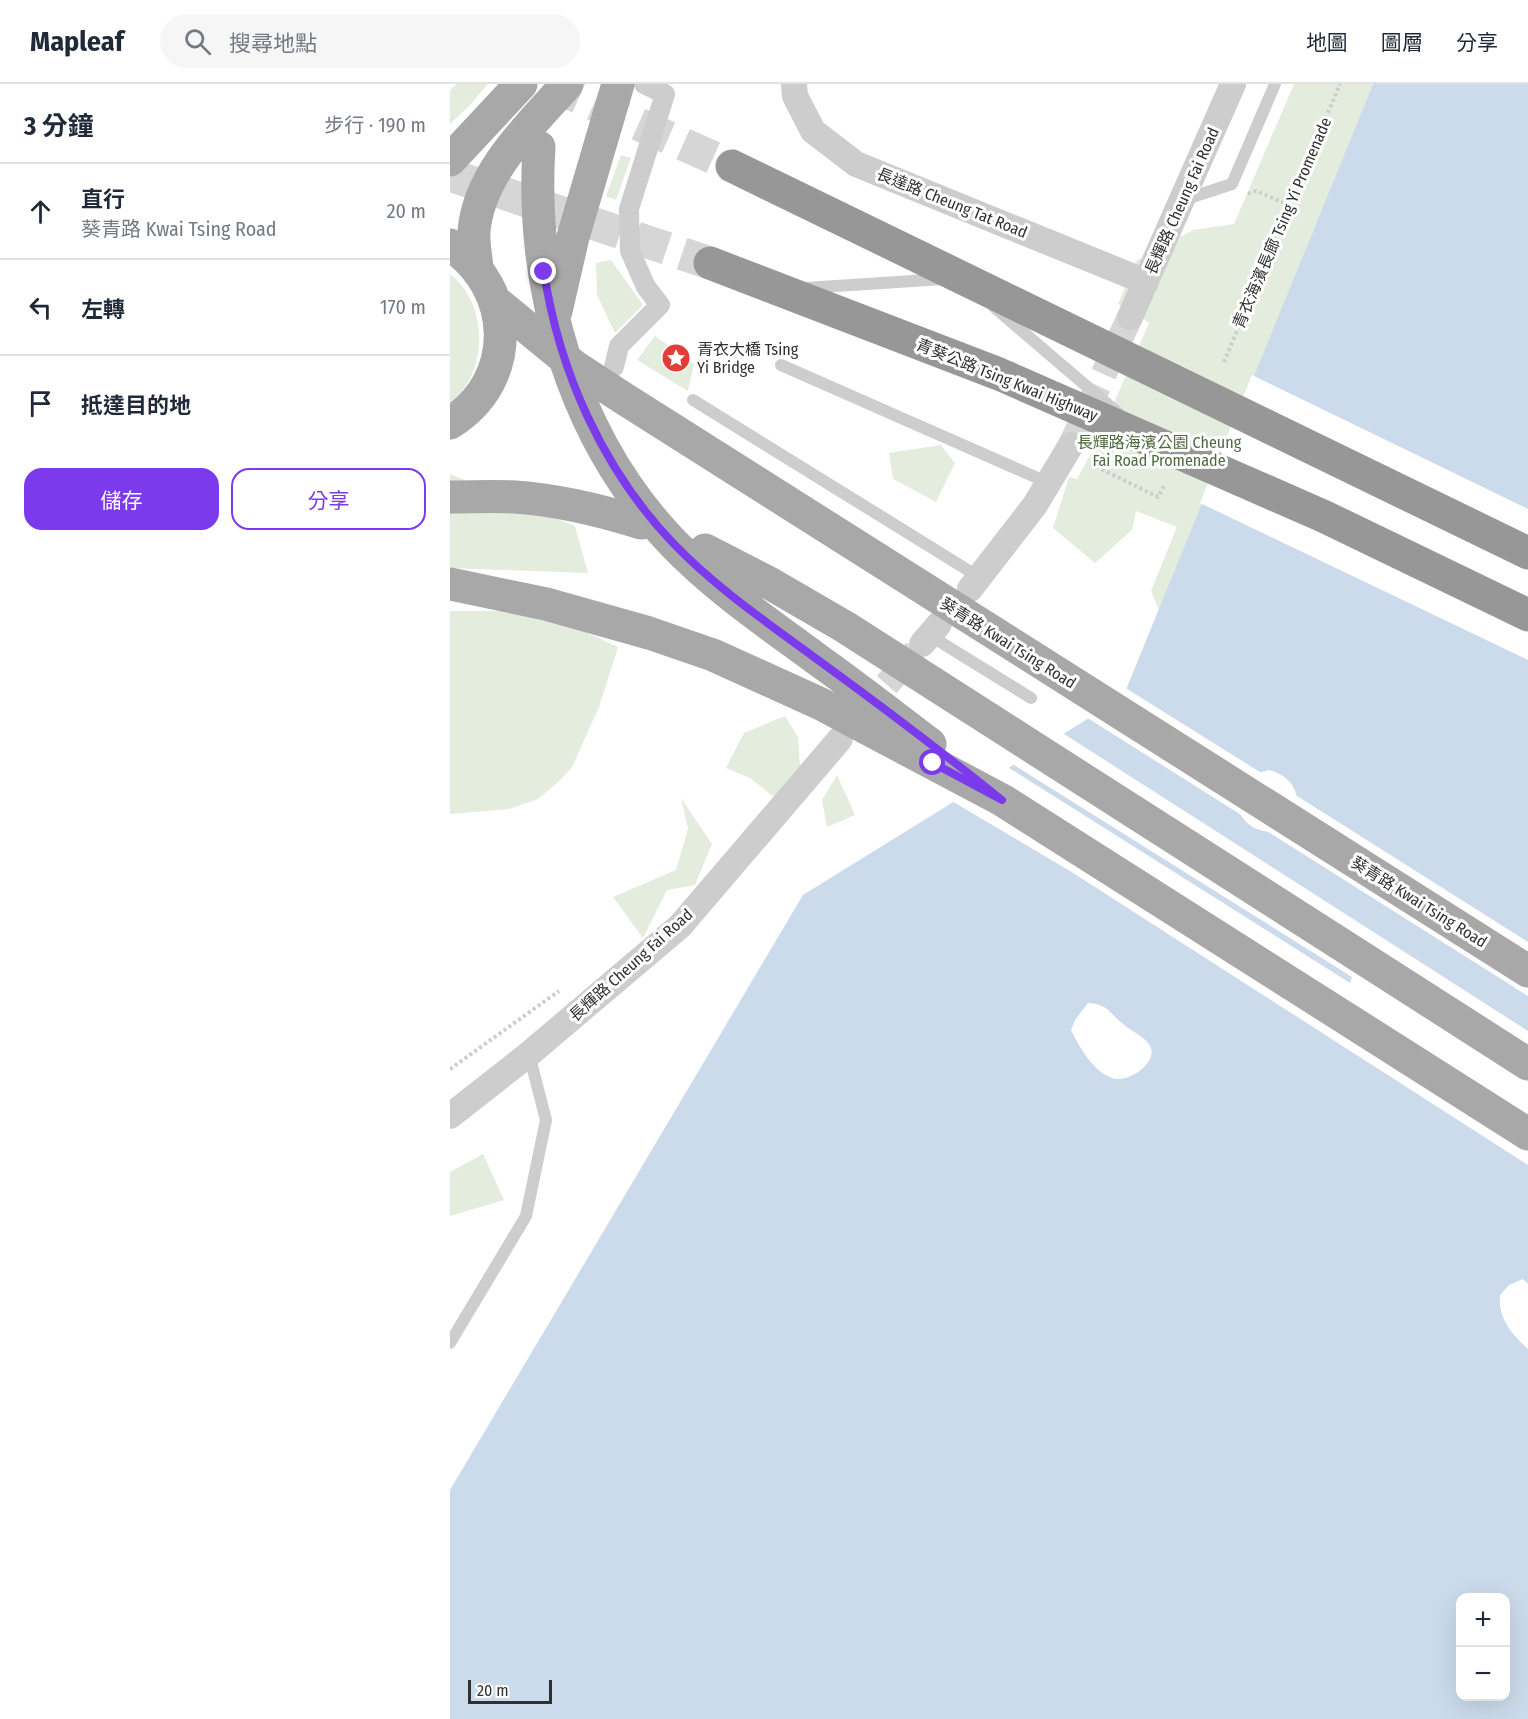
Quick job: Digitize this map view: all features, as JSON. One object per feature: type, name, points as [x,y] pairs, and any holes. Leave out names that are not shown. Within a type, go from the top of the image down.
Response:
[{"type":"highway","points":[[732,166],[1528,554]]},
{"type":"highway","name":"青葵公路 Tsing Kwai Highway","points":[[710,263],[999,374],[1323,516],[1528,615]]},
{"type":"main road","points":[[450,160],[521,84]]},
{"type":"main road","points":[[477,268],[474,233],[476,214],[483,191],[510,150],[567,84]]},
{"type":"main road","points":[[574,366],[559,327],[556,304],[573,237],[618,84]]},
{"type":"main road","points":[[539,147],[537,172],[540,229],[548,302],[573,383],[588,418],[620,474],[643,507],[673,543],[716,582],[772,627],[944,754],[1002,800]]},
{"type":"main road","points":[[450,245],[463,253],[488,284],[496,302],[501,330],[499,351],[491,378],[476,401],[450,423]]},
{"type":"main road","name":"葵青路 Kwai Tsing Road","points":[[496,302],[574,366],[623,398],[1528,971]]},
{"type":"main road","points":[[450,497],[514,497],[612,514],[641,524]]},
{"type":"main road","points":[[705,550],[771,584],[845,627],[1528,1064]]},
{"type":"main road","points":[[450,584],[546,604],[650,633],[713,655],[821,704],[1002,800],[1528,1134]]},
{"type":"street","points":[[614,367],[619,346],[660,305],[646,287],[630,251],[629,209],[665,94],[644,84]]},
{"type":"street","name":"長達路 Cheung Tat Road","points":[[794,84],[795,96],[813,130],[856,164],[1146,282]]},
{"type":"street","name":"長輝路 Cheung Fai Road","points":[[1130,317],[1233,84]]},
{"type":"street","points":[[974,583],[1009,540],[1049,483],[1077,452]]},
{"type":"street","name":"長輝路 Cheung Fai Road","points":[[450,1116],[529,1054],[680,926],[840,740]]},
{"type":"lane","points":[[1183,200],[1232,184],[1275,84]]},
{"type":"lane","points":[[783,290],[960,278],[1149,439]]},
{"type":"lane","points":[[782,365],[1049,483]]},
{"type":"lane","points":[[693,400],[974,583]]},
{"type":"lane","points":[[930,634],[1030,698]]},
{"type":"lane","points":[[450,1343],[526,1216],[546,1120],[529,1054]]},
{"type":"path","name":"青衣海濱長廊 Tsing Yi Promenade","points":[[1224,362],[1340,84]]},
{"type":"path","points":[[1256,191],[1289,205]]},
{"type":"path","points":[[1077,452],[1158,497],[1164,486]]},
{"type":"green space","points":[[457,84],[488,84],[450,124],[450,90]]},
{"type":"green space","name":"長輝路海濱公園 Cheung Fai Road Promenade","points":[[1294,84],[1373,84],[1159,610],[1151,591],[1177,527],[1136,511],[1132,530],[1095,563],[1053,528],[1069,477],[1077,479],[1095,446],[1149,323],[1118,304],[1136,261],[1193,230],[1234,224]]},
{"type":"green space","points":[[621,155],[631,158],[616,200],[606,196]]},
{"type":"green space","points":[[611,260],[643,305],[615,333],[597,295],[596,263]]},
{"type":"green space","points":[[450,274],[463,287],[472,303],[479,338],[472,374],[463,390],[450,403]]},
{"type":"green space","points":[[655,336],[694,364],[688,391],[637,360]]},
{"type":"green space","points":[[941,445],[955,463],[936,502],[893,479],[889,453]]},
{"type":"green space","points":[[450,474],[575,526],[588,573],[450,568]]},
{"type":"green space","points":[[450,611],[504,611],[572,626],[618,647],[599,707],[572,767],[538,799],[509,809],[450,814]]},
{"type":"green space","points":[[785,716],[798,737],[801,779],[778,800],[750,778],[726,768],[744,733]]},
{"type":"green space","points":[[837,775],[855,815],[827,827],[822,800]]},
{"type":"green space","points":[[681,798],[712,844],[695,885],[667,890],[643,938],[613,897],[676,870],[688,829]]},
{"type":"green space","points":[[483,1154],[504,1200],[450,1216],[450,1172]]},
{"type":"water","points":[[1373,84],[1528,84],[1528,1284],[1523,1279],[1509,1285],[1500,1295],[1500,1304],[1507,1325],[1528,1349],[1528,1719],[450,1719],[450,1490],[803,895],[1123,697]],"holes":[[[1269,770],[1281,775],[1293,786],[1298,803],[1272,832],[1252,827],[1239,812],[1251,775]],[[1088,1003],[1104,1007],[1148,1042],[1152,1053],[1140,1071],[1126,1078],[1112,1078],[1098,1070],[1087,1058],[1071,1030],[1075,1020]]]},
{"type":"pier","points":[[1252,375],[1528,509],[1528,660],[1200,503]]},
{"type":"pier","points":[[1124,687],[1263,774],[1252,778],[1240,802],[1246,818],[1086,717],[1121,695]]},
{"type":"pier","points":[[1061,732],[1528,1031],[1528,1165],[1070,871],[950,800],[1006,766],[1350,983],[1352,977],[1011,763]]},
{"type":"pier","points":[[1294,794],[1528,942],[1528,996],[1262,828],[1272,829],[1281,826],[1293,811]]},
{"type":"tunnel","points":[[549,84],[732,166]]},
{"type":"tunnel","points":[[450,175],[710,263]]},
{"type":"tunnel","points":[[1071,445],[1130,317]]},
{"type":"tunnel","points":[[861,714],[916,651]]},
{"type":"place","name":"青衣大橋 Tsing Yi Bridge","points":[[676,358]]},
{"type":"route","points":[[544,272],[548,302],[562,349],[588,418],[620,474],[643,507],[673,543],[716,582],[772,627],[944,754],[1002,800],[933,763]]}]
